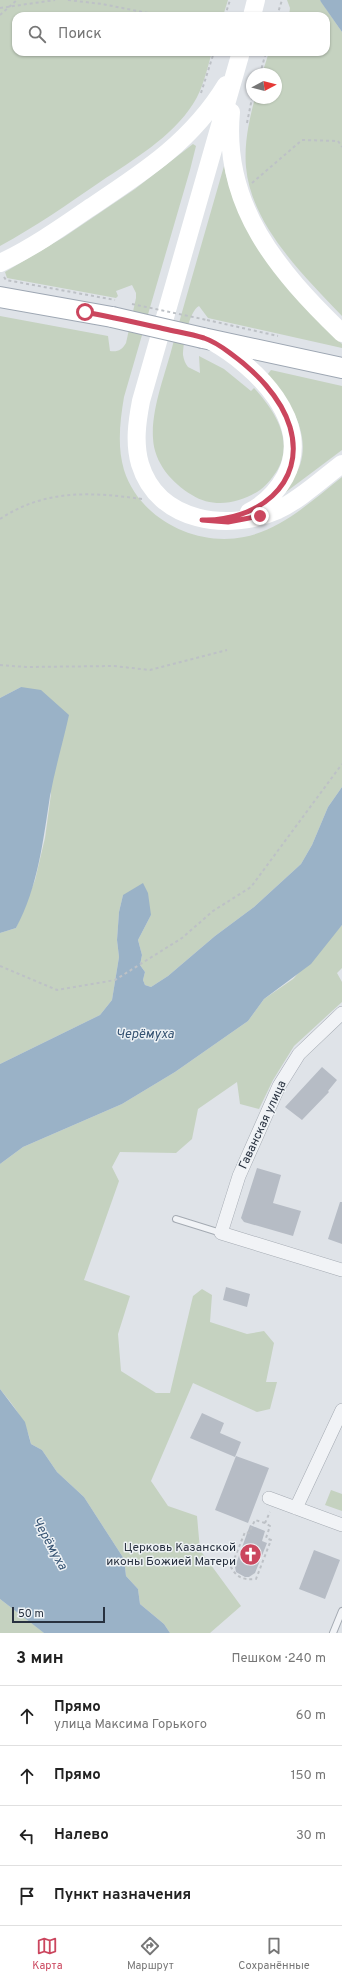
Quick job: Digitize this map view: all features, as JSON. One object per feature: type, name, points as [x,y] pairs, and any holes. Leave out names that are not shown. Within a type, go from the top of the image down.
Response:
[{"type":"main road","points":[[253,12],[256,0]]},
{"type":"main road","points":[[1,269],[139,175],[172,150],[191,132],[210,109],[231,76],[240,56]]},
{"type":"main road","points":[[240,56],[146,380],[137,420],[137,451],[146,478],[154,489],[174,508],[202,520],[222,522],[243,520],[278,510],[294,500],[342,464]]},
{"type":"main road","points":[[241,56],[232,100],[230,136],[232,164],[239,194],[249,218],[279,265],[301,291],[342,333]]},
{"type":"main road","points":[[0,297],[114,309],[205,329],[342,368]]},
{"type":"main road","points":[[202,520],[236,517],[260,507],[281,485],[288,472],[293,449],[290,426],[275,398],[246,365],[230,353],[205,329]]},
{"type":"street","name":"Гаванская улица","points":[[221,1232],[239,1176],[279,1086],[299,1054],[342,1013]]},
{"type":"street","points":[[221,1232],[342,1270]]},
{"type":"street","points":[[296,1508],[342,1410]]},
{"type":"street","points":[[272,1499],[342,1525]]},
{"type":"lane","points":[[176,1219],[221,1232]]},
{"type":"lane","points":[[333,1633],[342,1611]]},
{"type":"path","points":[[0,14],[17,0]]},
{"type":"path","points":[[0,8],[55,0]]},
{"type":"path","points":[[68,0],[102,4],[142,12]]},
{"type":"path","points":[[226,12],[230,0]]},
{"type":"path","points":[[278,12],[282,0]]},
{"type":"path","points":[[201,94],[213,56]]},
{"type":"path","points":[[262,68],[265,56]]},
{"type":"path","points":[[246,128],[251,104]]},
{"type":"path","points":[[250,185],[302,140],[338,141],[342,147]]},
{"type":"path","points":[[1,269],[6,280],[69,290],[114,309]]},
{"type":"path","points":[[131,304],[205,329],[282,337]]},
{"type":"path","points":[[0,665],[26,667],[114,666],[150,670],[227,650]]},
{"type":"path","points":[[0,966],[57,990],[115,980],[182,938],[213,911],[251,887],[342,764]]},
{"type":"path","points":[[265,1523],[272,1499]]},
{"type":"path","points":[[255,1520],[265,1523],[270,1526],[266,1538],[271,1540],[256,1579],[246,1580],[236,1575],[231,1566],[245,1532],[249,1533],[255,1520]]},
{"type":"green space","points":[[0,0],[228,0],[224,12],[12,12],[12,56],[211,56],[204,79],[193,104],[174,127],[163,137],[151,147],[64,207],[0,246]]},
{"type":"green space","points":[[287,0],[320,0],[328,12],[290,12],[290,8]]},
{"type":"green space","points":[[330,15],[342,32],[342,316],[296,267],[269,229],[258,209],[250,188],[246,167],[246,150],[254,104],[282,104],[282,68],[264,68],[268,56],[330,56]]},
{"type":"green space","points":[[193,144],[196,146],[190,170],[124,397],[121,415],[120,452],[124,470],[131,487],[142,502],[156,515],[171,525],[188,533],[207,538],[225,539],[244,537],[271,528],[296,513],[342,477],[342,787],[328,807],[312,845],[301,864],[254,907],[215,936],[168,976],[151,987],[145,985],[143,980],[145,972],[140,965],[142,955],[138,940],[151,915],[123,895],[119,912],[117,940],[119,957],[112,1000],[100,1015],[0,1064],[0,933],[16,928],[35,880],[45,838],[51,794],[21,687],[0,698],[0,316],[108,336],[110,351],[115,351],[120,350],[126,343],[136,298],[136,293],[132,285],[116,291],[118,296],[116,298],[7,278],[5,272],[64,237],[135,189]]},
{"type":"green space","points":[[224,166],[231,193],[254,242],[285,285],[342,344],[342,348],[208,318],[199,306],[195,309],[187,328],[184,343],[183,355],[187,366],[200,373],[199,356],[224,369],[251,391],[254,388],[275,415],[283,436],[284,447],[282,458],[278,469],[268,483],[253,495],[236,501],[218,503],[209,502],[192,495],[178,485],[165,471],[154,447],[153,427],[154,415],[160,391]]},
{"type":"green space","points":[[271,370],[342,386],[342,450],[286,492],[300,465],[303,452],[302,440],[296,416],[283,394],[267,375]]},
{"type":"green space","points":[[342,925],[342,968],[337,973],[342,982],[342,1002],[294,1046],[273,1080],[259,1109],[240,1104],[237,1082],[198,1109],[192,1139],[176,1153],[120,1152],[112,1167],[119,1181],[84,1280],[130,1296],[118,1334],[121,1371],[156,1393],[170,1393],[193,1296],[202,1289],[212,1295],[210,1322],[247,1334],[264,1331],[274,1343],[266,1382],[277,1382],[270,1409],[257,1412],[193,1383],[151,1481],[168,1506],[197,1516],[200,1550],[241,1606],[210,1633],[170,1633],[164,1624],[140,1604],[138,1589],[126,1576],[124,1559],[84,1497],[57,1472],[42,1450],[31,1444],[23,1422],[15,1408],[0,1389],[0,1164],[23,1147],[122,1104],[175,1072],[248,1021],[264,999],[293,979]]},
{"type":"green space","points":[[331,1490],[342,1494],[342,1511],[325,1505]]},
{"type":"green space","points":[[0,1599],[43,1632],[44,1633],[0,1633]]},
{"type":"water","points":[[320,0],[342,0],[342,32],[330,15],[330,12],[328,12]]},
{"type":"water","points":[[21,687],[41,690],[69,715],[52,786],[39,864],[30,896],[16,928],[0,933],[0,698]]},
{"type":"water","name":"Черёмуха","points":[[342,787],[342,925],[311,964],[264,999],[248,1021],[175,1072],[122,1104],[23,1147],[0,1164],[0,1064],[100,1015],[112,1000],[119,957],[117,940],[119,912],[123,895],[143,883],[148,893],[151,915],[138,940],[142,955],[140,965],[145,972],[143,980],[145,985],[151,987],[168,976],[215,936],[254,907],[301,864],[312,845],[328,807]]},
{"type":"water","name":"Черёмуха","points":[[0,1389],[25,1422],[31,1444],[42,1450],[57,1472],[84,1497],[124,1559],[126,1576],[138,1589],[140,1604],[164,1624],[170,1633],[44,1633],[0,1599]]},
{"type":"building","points":[[322,1067],[337,1080],[328,1091],[329,1092],[302,1120],[285,1107]]},
{"type":"building","points":[[257,1168],[281,1175],[273,1203],[301,1211],[293,1236],[244,1222],[241,1218]]},
{"type":"building","points":[[340,1202],[342,1202],[342,1244],[328,1239]]},
{"type":"building","points":[[226,1287],[250,1294],[247,1307],[223,1300]]},
{"type":"building","points":[[202,1413],[224,1423],[220,1433],[241,1442],[235,1457],[190,1438]]},
{"type":"building","points":[[236,1456],[269,1468],[248,1523],[215,1510]]},
{"type":"building","name":"Церковь Казанской иконы Божией Матери","points":[[250,1525],[265,1531],[262,1541],[267,1543],[255,1573],[249,1577],[245,1577],[236,1572],[235,1567]]},
{"type":"building","points":[[314,1550],[340,1560],[325,1599],[299,1589]]},
{"type":"place","name":"Церковь Казанской иконы Божией Матери","points":[[251,1555]]},
{"type":"route","points":[[85,312],[203,338],[213,342],[230,353],[246,365],[260,379],[275,398],[285,414],[290,426],[293,439],[293,449],[288,472],[281,485],[260,507],[236,517],[202,520],[228,522],[260,516]]}]
